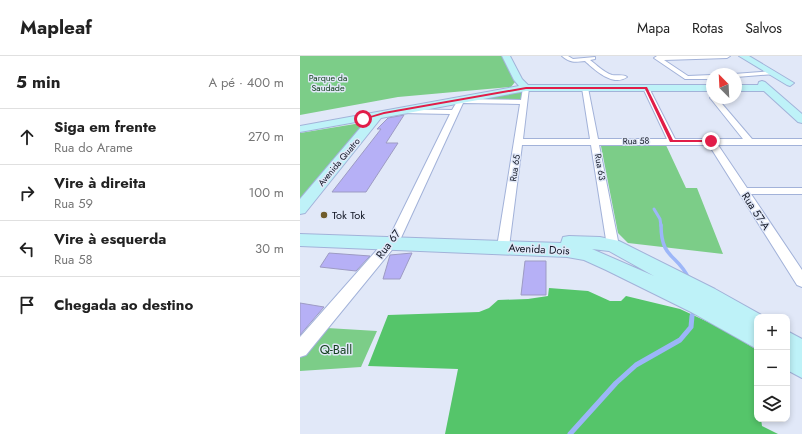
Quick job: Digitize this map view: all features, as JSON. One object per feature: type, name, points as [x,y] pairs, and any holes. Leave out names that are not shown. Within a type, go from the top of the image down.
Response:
[{"type":"street","points":[[506,56],[518,80],[526,88]]},
{"type":"street","points":[[565,56],[571,60],[587,60],[595,56]]},
{"type":"street","points":[[656,57],[727,56]]},
{"type":"street","points":[[743,56],[790,83]]},
{"type":"street","points":[[656,57],[687,78],[706,77]]},
{"type":"street","points":[[587,60],[606,76],[616,78],[624,77]]},
{"type":"street","points":[[742,75],[772,73]]},
{"type":"street","points":[[616,78],[621,88]]},
{"type":"street","points":[[742,88],[802,83]]},
{"type":"street","points":[[764,86],[802,120]]},
{"type":"street","points":[[300,129],[372,118],[394,111],[526,88],[706,88]]},
{"type":"street","name":"Rua 65","points":[[504,244],[526,88]]},
{"type":"street","name":"Rua 63","points":[[585,88],[614,246]]},
{"type":"street","points":[[646,88],[672,141]]},
{"type":"street","points":[[460,100],[524,102]]},
{"type":"street","name":"Rua 67","points":[[300,349],[394,240],[460,100]]},
{"type":"street","points":[[719,104],[749,141]]},
{"type":"street","points":[[394,111],[455,112]]},
{"type":"street","name":"Avenida Quatro","points":[[300,209],[372,118]]},
{"type":"street","name":"Rua 57-A","points":[[711,141],[744,191],[797,265],[802,281]]},
{"type":"street","name":"Rua 58","points":[[518,142],[802,142]]},
{"type":"street","points":[[744,191],[802,191]]},
{"type":"street","name":"Avenida Dois","points":[[301,237],[504,244],[567,250],[588,254],[678,288],[706,302],[754,322]]},
{"type":"street","name":"Avenida Dois","points":[[504,244],[592,242],[614,246],[678,288]]},
{"type":"street","name":"Avenida Dois","points":[[706,302],[754,336]]},
{"type":"street","points":[[790,344],[802,352]]},
{"type":"street","points":[[790,359],[802,366]]},
{"type":"green space","name":"Parque da Saudade","points":[[300,56],[502,56],[515,82],[511,87],[398,97],[300,115]]},
{"type":"green space","points":[[524,91],[522,101],[476,100]]},
{"type":"green space","points":[[367,122],[300,199],[300,133]]},
{"type":"green space","points":[[605,143],[665,143],[686,188],[697,188],[723,254],[628,243],[618,233],[601,146]]},
{"type":"green space","points":[[549,288],[588,291],[610,301],[621,301],[626,296],[680,309],[721,328],[754,348],[754,422],[761,422],[762,426],[778,434],[445,434],[458,369],[368,366],[388,315],[479,312],[489,308],[498,300],[528,299],[548,296]]},
{"type":"green space","name":"Q-Ball","points":[[327,328],[377,331],[361,367],[300,371],[300,357]]},
{"type":"building","points":[[404,115],[386,143],[398,143],[366,192],[332,192],[381,129],[377,129],[388,118]]},
{"type":"building","points":[[329,253],[370,256],[356,271],[320,267]]},
{"type":"building","points":[[412,253],[400,279],[383,279],[390,255]]},
{"type":"building","points":[[525,261],[546,261],[546,295],[521,295]]},
{"type":"building","points":[[300,303],[324,307],[300,335]]},
{"type":"waterway","points":[[654,209],[660,219],[661,226]]},
{"type":"waterway","points":[[661,225],[664,245],[667,251],[685,271],[689,279]]},
{"type":"waterway","points":[[692,317],[693,309]]},
{"type":"waterway","points":[[570,434],[616,383],[636,365],[680,340],[691,327],[692,316]]},
{"type":"place","name":"Tok Tok","points":[[324,215]]},
{"type":"route","points":[[363,119],[384,113],[526,88],[646,88],[672,141],[711,141]]}]
